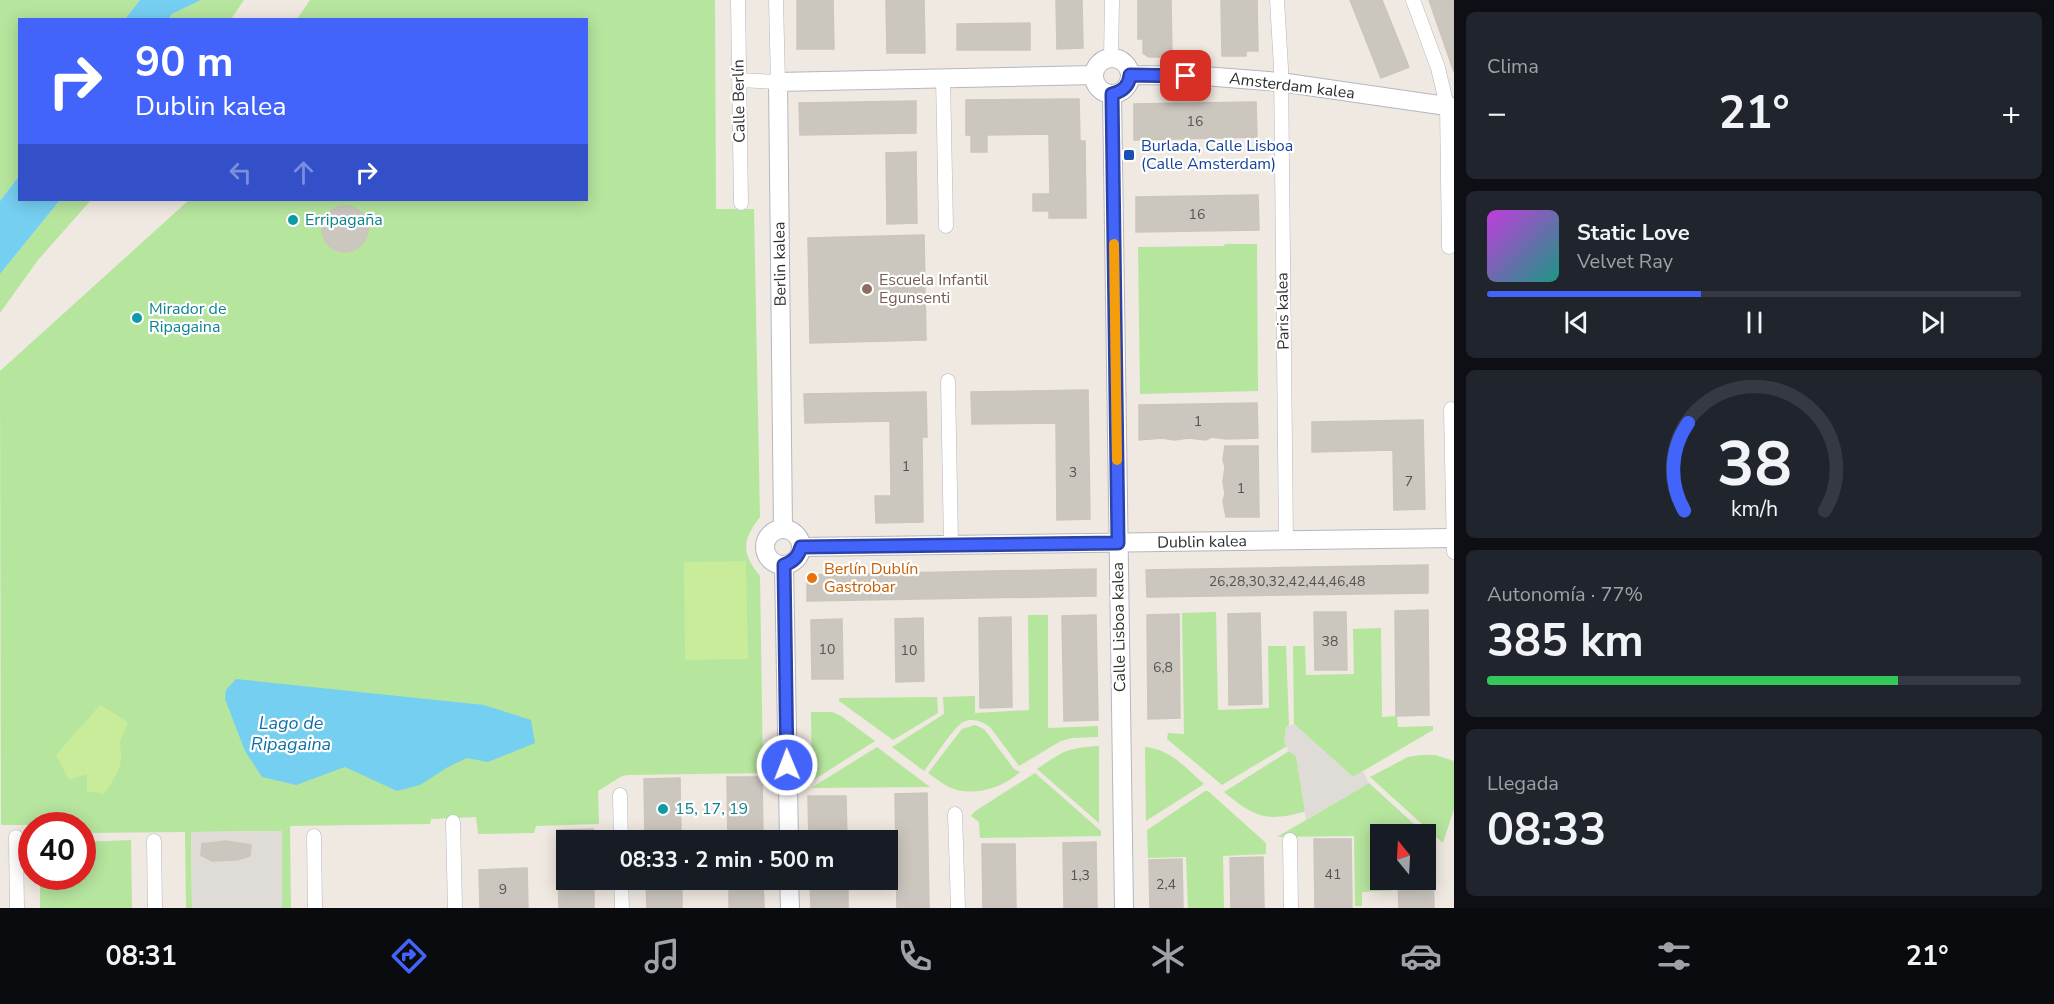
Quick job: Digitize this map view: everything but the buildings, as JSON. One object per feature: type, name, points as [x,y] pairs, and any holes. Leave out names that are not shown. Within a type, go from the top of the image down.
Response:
[{"type":"street","name":"Calle Berlín","points":[[738,0],[741,203]]},
{"type":"street","name":"Berlin kalea","points":[[776,0],[783,529]]},
{"type":"street","points":[[1112,0],[1112,58]]},
{"type":"street","name":"Paris kalea","points":[[1277,0],[1286,541]]},
{"type":"street","points":[[1413,0],[1451,106],[1449,247]]},
{"type":"street","points":[[1112,58],[1124,63],[1130,75],[1125,88],[1112,94],[1099,88],[1094,75],[1100,63],[1112,58]]},
{"type":"street","points":[[739,80],[778,82],[1094,75]]},
{"type":"street","name":"Amsterdam kalea","points":[[1130,75],[1204,76],[1280,82],[1451,106]]},
{"type":"street","points":[[943,78],[946,225]]},
{"type":"street","name":"Calle Lisboa kalea","points":[[1112,94],[1124,908]]},
{"type":"street","points":[[948,381],[951,545]]},
{"type":"street","points":[[1451,410],[1454,552]]},
{"type":"street","points":[[783,529],[796,534],[801,547],[798,556],[792,562],[784,565],[775,563],[768,556],[765,547],[767,538],[774,531],[783,529]]},
{"type":"street","name":"Dublin kalea","points":[[801,547],[1454,538]]},
{"type":"street","points":[[784,565],[789,830]]},
{"type":"street","points":[[620,795],[621,830]]},
{"type":"street","points":[[955,814],[958,908]]},
{"type":"street","points":[[453,822],[455,908]]},
{"type":"street","points":[[314,836],[315,908]]},
{"type":"street","points":[[16,837],[17,908]]},
{"type":"street","points":[[1290,840],[1291,908]]},
{"type":"street","points":[[154,841],[155,908]]},
{"type":"street","points":[[621,890],[622,908]]},
{"type":"street","points":[[789,890],[790,908]]},
{"type":"green space","points":[[0,0],[140,0],[126,18],[18,18],[18,177],[0,201]]},
{"type":"green space","points":[[201,0],[244,0],[232,18],[170,18],[172,14]]},
{"type":"green space","points":[[310,0],[715,0],[716,209],[754,209],[760,517],[750,533],[746,546],[749,560],[760,576],[763,773],[622,776],[598,791],[599,824],[536,826],[534,833],[478,834],[476,817],[431,819],[430,824],[290,826],[291,908],[282,908],[281,831],[191,832],[192,908],[186,908],[185,832],[96,833],[96,812],[18,812],[18,825],[1,825],[0,371],[188,201],[588,201],[588,18],[298,18]]},
{"type":"green space","points":[[59,201],[90,201],[38,260],[0,313],[0,274]]},
{"type":"green space","points":[[1225,244],[1257,244],[1258,391],[1140,394],[1138,247],[1224,246]]},
{"type":"green space","points":[[746,561],[748,659],[685,660],[684,562]]},
{"type":"green space","points":[[1216,612],[1218,710],[1269,708],[1268,646],[1286,646],[1289,725],[1286,727],[1287,746],[1222,785],[1167,739],[1168,733],[1184,734],[1182,613]]},
{"type":"green space","points":[[1028,615],[1048,615],[1048,728],[1098,726],[1098,737],[1072,738],[1061,741],[1019,766],[990,727],[970,720],[963,722],[954,730],[924,771],[892,747],[944,714],[943,697],[975,696],[975,713],[1029,710]]},
{"type":"green space","points":[[1381,628],[1382,717],[1397,716],[1398,727],[1433,726],[1433,730],[1353,777],[1294,724],[1293,646],[1305,646],[1306,675],[1354,674],[1353,629]]},
{"type":"green space","points":[[937,697],[938,713],[893,740],[839,701],[839,698]]},
{"type":"green space","points":[[100,705],[128,722],[119,744],[121,758],[118,770],[104,794],[87,791],[87,774],[69,780],[56,755]]},
{"type":"green space","points":[[811,712],[832,712],[841,716],[875,741],[812,781]]},
{"type":"green space","points":[[975,725],[984,729],[1014,769],[1020,772],[999,786],[974,791],[957,790],[928,773],[962,729]]},
{"type":"green space","points":[[1099,746],[1099,823],[1037,769],[1066,752]]},
{"type":"green space","points":[[877,747],[930,787],[811,788]]},
{"type":"green space","points":[[1145,747],[1170,755],[1204,784],[1146,821]]},
{"type":"green space","points":[[1289,751],[1296,756],[1306,811],[1281,817],[1262,815],[1244,807],[1224,792]]},
{"type":"green space","points":[[1435,755],[1454,761],[1454,809],[1443,843],[1436,837],[1436,824],[1422,824],[1370,777],[1408,757]]},
{"type":"green space","points":[[1035,773],[1101,831],[1101,836],[980,838],[979,822],[971,816],[974,812]]},
{"type":"green space","points":[[1369,783],[1414,824],[1370,824],[1370,890],[1395,890],[1362,892],[1362,906],[1355,906],[1354,836],[1277,837]]},
{"type":"green space","points":[[1208,791],[1266,843],[1266,854],[1223,856],[1224,908],[1188,908],[1186,857],[1148,858],[1147,830]]},
{"type":"green space","points":[[131,840],[132,908],[40,908],[40,890],[96,890],[96,841]]},
{"type":"shaded area","points":[[1294,724],[1353,777],[1363,771],[1369,783],[1306,820],[1296,756],[1284,743],[1286,727]]},
{"type":"shaded area","points":[[282,831],[282,908],[192,908],[191,832]],"holes":[[[225,841],[251,845],[250,856],[237,860],[212,861],[202,844]]]},
{"type":"water","points":[[140,0],[201,0],[172,14],[170,18],[126,18]]},
{"type":"water","points":[[18,177],[18,201],[59,201],[0,274],[0,201]]},
{"type":"water","name":"Lago de Ripagaina","points":[[236,679],[484,705],[531,720],[535,743],[488,762],[467,758],[420,785],[397,791],[345,767],[296,785],[262,777],[245,751],[225,699],[226,690]]},
{"type":"slow traffic","points":[[1114,244],[1117,460]]},
{"type":"place","name":"Burlada, Calle Lisboa (Calle Amsterdam)","points":[[1129,155]]},
{"type":"place","name":"Erripagaña","points":[[293,220]]},
{"type":"place","name":"Escuela Infantil Egunsenti","points":[[867,289]]},
{"type":"place","name":"Mirador de Ripagaina","points":[[137,318]]},
{"type":"place","name":"Berlín Dublín Gastrobar","points":[[812,578]]},
{"type":"place","name":"15, 17, 19","points":[[663,809]]},
{"type":"route","points":[[787,765],[784,565],[792,562],[798,556],[801,547],[1118,543],[1112,94],[1125,88],[1130,75],[1186,76]]}]
